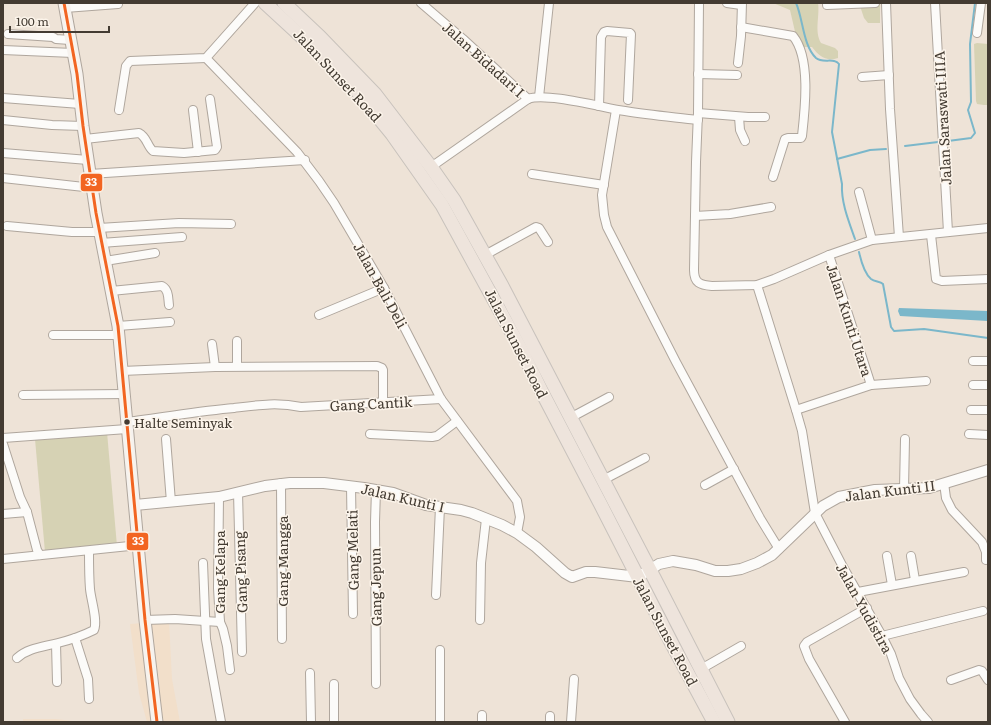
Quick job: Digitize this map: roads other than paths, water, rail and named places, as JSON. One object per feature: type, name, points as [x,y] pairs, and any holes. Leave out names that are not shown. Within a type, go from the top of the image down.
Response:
[{"type":"highway","name":"Jalan Sunset Road","points":[[265,3],[315,49],[356,90],[392,134],[442,205],[520,347],[713,722]]},
{"type":"highway","name":"Jalan Sunset Road","points":[[284,3],[320,37],[375,94],[431,167],[454,200],[485,255],[728,722]]},
{"type":"main road","points":[[65,6],[99,230],[119,330],[145,620],[157,722]]},
{"type":"street","points":[[119,110],[126,66],[130,61],[206,58],[255,3]]},
{"type":"street","name":"Jalan Bidadari I","points":[[421,3],[463,39],[528,99]]},
{"type":"street","points":[[539,97],[549,3]]},
{"type":"street","points":[[699,3],[694,276],[696,282],[707,286],[757,285],[829,255],[872,240],[988,228]]},
{"type":"street","points":[[727,3],[742,4],[738,63]]},
{"type":"street","points":[[827,5],[875,3]]},
{"type":"street","points":[[886,3],[899,237]]},
{"type":"street","name":"Jalan Saraswati IIIA","points":[[935,3],[948,232]]},
{"type":"street","points":[[977,33],[981,3]]},
{"type":"street","points":[[65,6],[118,4]]},
{"type":"street","points":[[741,27],[793,36],[800,51],[806,73],[802,136],[801,138],[785,139],[773,177]]},
{"type":"street","points":[[599,106],[601,38],[604,32],[607,31],[630,32],[631,34],[628,100]]},
{"type":"street","points":[[8,34],[53,37],[56,39],[70,40]]},
{"type":"street","points":[[3,50],[73,53]]},
{"type":"street","name":"Jalan Bali Deli","points":[[206,58],[305,160],[334,203],[384,288],[440,399],[516,501],[520,517],[517,533]]},
{"type":"street","points":[[698,74],[737,75]]},
{"type":"street","points":[[862,77],[889,75]]},
{"type":"street","points":[[431,167],[528,99],[539,97],[616,110],[698,116],[765,118]]},
{"type":"street","points":[[3,98],[80,104]]},
{"type":"street","points":[[85,139],[140,133],[153,151],[198,152],[217,149],[210,99]]},
{"type":"street","points":[[193,110],[198,152]]},
{"type":"street","points":[[616,110],[602,205],[607,227],[676,362],[766,530],[779,549]]},
{"type":"street","points":[[739,117],[740,130],[744,141]]},
{"type":"street","points":[[3,120],[52,125],[83,126]]},
{"type":"street","points":[[3,153],[88,160]]},
{"type":"street","points":[[90,174],[305,160]]},
{"type":"street","points":[[532,174],[604,185]]},
{"type":"street","points":[[3,178],[93,188]]},
{"type":"street","points":[[859,192],[872,240]]},
{"type":"street","points":[[695,216],[730,214],[771,207]]},
{"type":"street","points":[[6,226],[72,232],[179,223],[230,224]]},
{"type":"street","points":[[485,255],[536,227],[539,228],[548,242]]},
{"type":"street","points":[[931,234],[936,279],[942,281],[988,279]]},
{"type":"street","points":[[102,243],[182,237]]},
{"type":"street","points":[[105,261],[154,253]]},
{"type":"street","name":"Jalan Kunti Utara","points":[[829,255],[871,385]]},
{"type":"street","name":"Jalan Yudistira","points":[[757,285],[802,431],[815,513],[843,567],[882,636],[891,654],[899,678],[910,699],[928,722]]},
{"type":"street","points":[[111,291],[162,286],[168,293],[169,306]]},
{"type":"street","points":[[319,315],[384,288]]},
{"type":"street","points":[[53,335],[119,330],[170,322]]},
{"type":"street","points":[[236,366],[237,341]]},
{"type":"street","points":[[212,344],[215,367]]},
{"type":"street","points":[[973,361],[988,360]]},
{"type":"street","points":[[122,371],[236,366],[377,366],[383,370],[384,403]]},
{"type":"street","name":"Jalan Kunti Utara","points":[[796,410],[871,385],[926,381]]},
{"type":"street","points":[[973,385],[988,385]]},
{"type":"street","points":[[24,395],[124,394]]},
{"type":"street","points":[[570,418],[609,397]]},
{"type":"street","name":"Gang Cantik","points":[[3,438],[127,425],[209,410],[265,404],[282,403],[301,407],[440,399]]},
{"type":"street","points":[[971,410],[988,410]]},
{"type":"street","points":[[370,434],[432,437],[437,436],[457,421]]},
{"type":"street","points":[[969,434],[988,435]]},
{"type":"street","points":[[166,439],[171,502]]},
{"type":"street","points":[[904,489],[906,439]]},
{"type":"street","points":[[3,444],[20,497],[27,512],[35,543],[40,555]]},
{"type":"street","points":[[603,480],[645,458]]},
{"type":"street","points":[[705,485],[734,469]]},
{"type":"street","name":"Jalan Kunti II","points":[[650,570],[659,564],[673,561],[696,565],[715,571],[741,569],[772,555],[827,503],[847,494],[875,490],[929,488],[988,470]]},
{"type":"street","name":"Jalan Kunti I","points":[[135,505],[219,497],[281,483],[306,482],[351,486],[393,493],[422,504],[461,510],[486,519],[517,533],[569,575],[577,576],[586,572],[595,572],[638,577]]},
{"type":"street","name":"Gang Mangga","points":[[281,483],[282,639]]},
{"type":"street","points":[[944,483],[949,505],[982,542],[986,552],[986,560]]},
{"type":"street","name":"Gang Melati","points":[[351,486],[353,614]]},
{"type":"street","name":"Gang Jepun","points":[[376,490],[376,684]]},
{"type":"street","name":"Gang Pisang","points":[[238,492],[242,652]]},
{"type":"street","name":"Gang Kelapa","points":[[219,497],[218,588],[220,622],[227,646],[230,670]]},
{"type":"street","points":[[436,595],[440,507]]},
{"type":"street","points":[[3,514],[27,512]]},
{"type":"street","points":[[480,620],[481,563],[486,519]]},
{"type":"street","points":[[3,559],[139,545]]},
{"type":"street","points":[[17,658],[23,653],[33,649],[56,644],[94,630],[89,578],[89,551]]},
{"type":"street","points":[[887,556],[892,585]]},
{"type":"street","points":[[911,556],[915,580]]},
{"type":"street","points":[[203,563],[206,639],[221,722]]},
{"type":"street","points":[[638,577],[650,570]]},
{"type":"street","points":[[858,592],[915,580],[964,572]]},
{"type":"street","points":[[845,722],[809,659],[804,646],[812,638],[867,608]]},
{"type":"street","points":[[882,636],[983,611]]},
{"type":"street","points":[[145,620],[176,619],[220,622]]},
{"type":"street","points":[[74,638],[80,651],[88,679],[90,699]]},
{"type":"street","points":[[56,644],[57,682]]},
{"type":"street","points":[[701,669],[741,646]]},
{"type":"street","points":[[440,650],[440,722]]},
{"type":"street","points":[[951,680],[979,670],[982,671],[988,680]]},
{"type":"street","points":[[310,673],[311,722]]},
{"type":"street","points":[[572,722],[574,679]]},
{"type":"street","points":[[334,684],[334,722]]},
{"type":"water","points":[[899,308],[988,311],[988,321],[900,316],[898,311]]},
{"type":"waterway","points":[[796,3],[808,46],[812,53],[819,60],[834,61],[839,64],[832,132],[842,184],[844,205],[855,239]]},
{"type":"waterway","points":[[948,141],[971,138],[975,133],[968,110],[971,102],[970,44],[975,3]]},
{"type":"waterway","points":[[905,146],[938,142]]},
{"type":"waterway","points":[[837,159],[870,150],[886,149]]},
{"type":"waterway","points":[[859,252],[866,274],[873,280],[883,284],[891,327],[894,331],[924,329],[988,338]]},
{"type":"place","name":"Halte Seminyak","points":[[127,422]]}]
